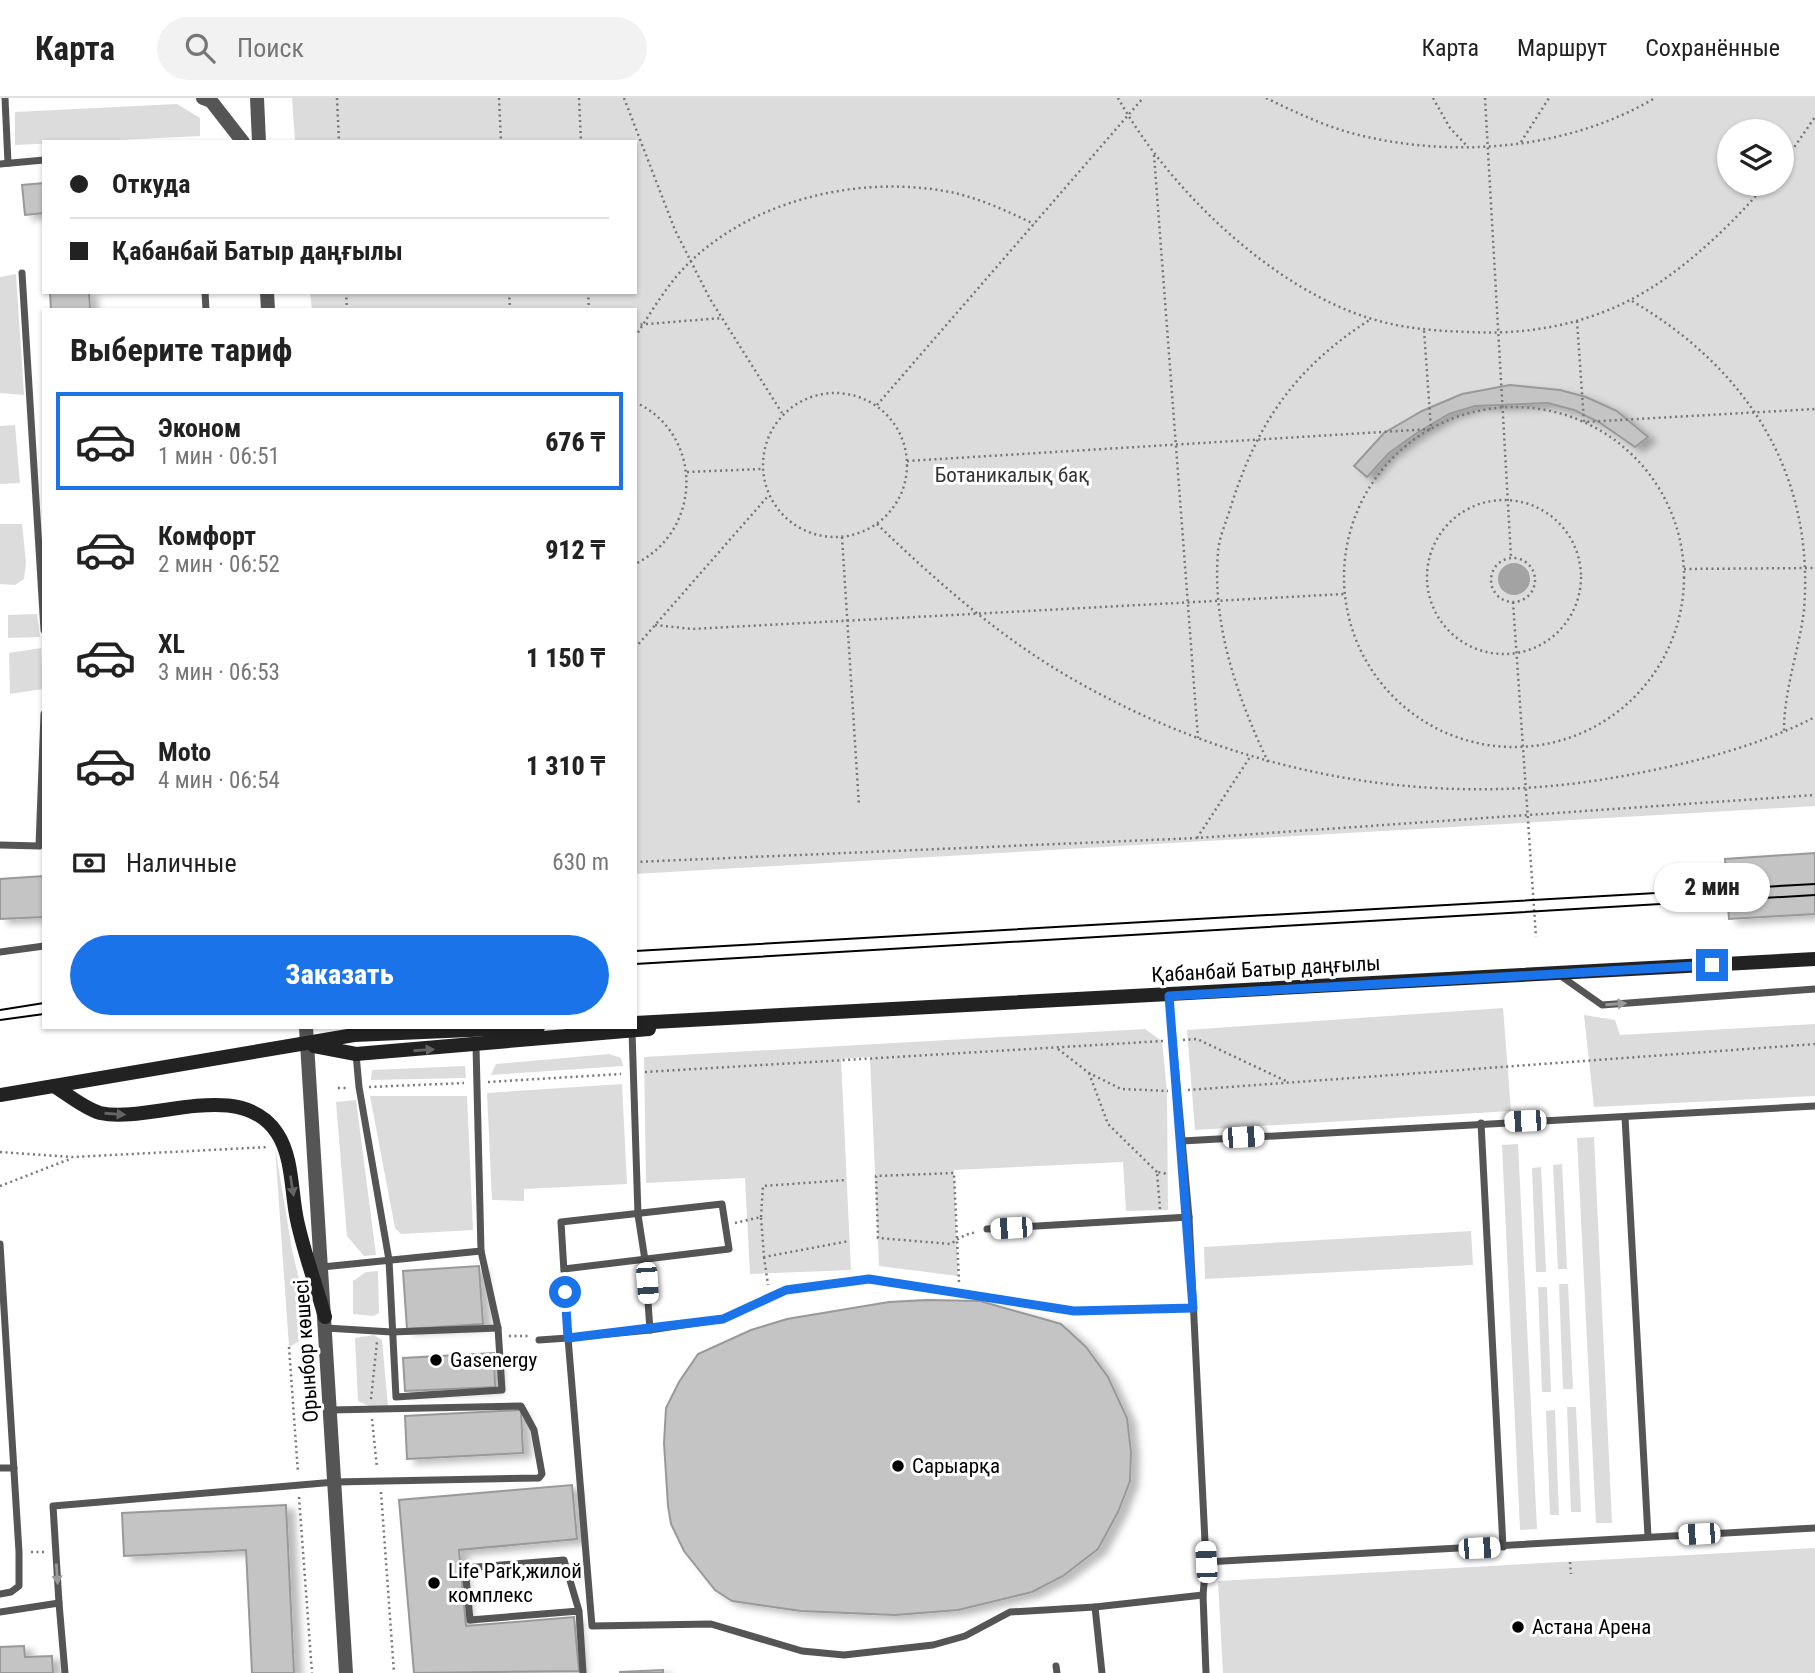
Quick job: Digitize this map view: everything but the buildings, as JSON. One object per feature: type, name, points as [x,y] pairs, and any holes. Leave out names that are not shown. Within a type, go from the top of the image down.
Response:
[{"type":"main road","name":"Қабанбай Батыр даңғылы","points":[[637,1027],[1815,959]]},
{"type":"main road","name":"Қабанбай Батыр даңғылы","points":[[0,1095],[355,1035],[492,1029]]},
{"type":"main road","name":"Қабанбай Батыр даңғылы","points":[[306,1044],[356,1054],[476,1046],[616,1029]]},
{"type":"main road","points":[[54,1086],[98,1112],[126,1115],[218,1104],[250,1112],[265,1121],[276,1131],[283,1145],[299,1230],[326,1323]]},
{"type":"street","points":[[203,98],[211,101],[241,140]]},
{"type":"street","points":[[257,98],[259,140]]},
{"type":"street","name":"Орынбор көшесі","points":[[306,1029],[346,1673]]},
{"type":"lane","points":[[5,98],[4,163],[42,160]]},
{"type":"lane","points":[[22,273],[42,598]]},
{"type":"lane","points":[[0,845],[38,846],[42,758]]},
{"type":"lane","points":[[0,952],[42,946]]},
{"type":"lane","points":[[1557,974],[1602,1005],[1815,989]]},
{"type":"lane","points":[[1169,996],[1189,1217],[1206,1562],[1203,1595],[1206,1673]]},
{"type":"lane","points":[[633,1029],[638,1216],[645,1260],[650,1330]]},
{"type":"lane","points":[[356,1054],[359,1087],[388,1260],[396,1397],[502,1390],[498,1328],[481,1251],[476,1046]]},
{"type":"lane","points":[[1182,1141],[1815,1106]]},
{"type":"lane","points":[[1625,1116],[1648,1536]]},
{"type":"lane","points":[[1482,1123],[1503,1547]]},
{"type":"lane","points":[[564,1269],[729,1249],[722,1204],[638,1216],[561,1222],[568,1338],[593,1626],[711,1624],[802,1651],[844,1655],[897,1650],[954,1639],[989,1626],[1010,1612],[1095,1607],[1203,1595]]},
{"type":"lane","points":[[987,1229],[1189,1217]]},
{"type":"lane","points":[[0,1244],[3,1337],[19,1552],[19,1586],[0,1594]]},
{"type":"lane","points":[[322,1267],[481,1251]]},
{"type":"lane","points":[[539,1340],[650,1330],[723,1319],[786,1290],[869,1279],[1074,1311],[1193,1308]]},
{"type":"lane","points":[[326,1323],[392,1332],[498,1328]]},
{"type":"lane","points":[[65,1673],[53,1506],[335,1482],[540,1478],[542,1474],[534,1430],[521,1406],[331,1410]]},
{"type":"lane","points":[[0,1468],[14,1468]]},
{"type":"lane","points":[[1206,1562],[1815,1528]]},
{"type":"lane","points":[[579,1611],[470,1620],[465,1568],[564,1559],[579,1611],[583,1673]]},
{"type":"lane","points":[[0,1612],[60,1604]]},
{"type":"lane","points":[[1095,1607],[1102,1673]]},
{"type":"path","points":[[337,98],[339,140]]},
{"type":"path","points":[[499,98],[501,140]]},
{"type":"path","points":[[579,98],[581,140]]},
{"type":"path","points":[[624,98],[675,230],[722,318],[782,415]]},
{"type":"path","points":[[1118,98],[1154,154],[1200,207],[1260,260],[1332,302],[1371,319],[1424,330],[1497,334],[1577,321],[1631,300],[1691,258],[1744,211],[1756,196]]},
{"type":"path","points":[[876,406],[1143,98]]},
{"type":"path","points":[[1266,98],[1309,118],[1353,133],[1400,143],[1468,147],[1521,142],[1597,124],[1655,98]]},
{"type":"path","points":[[1433,98],[1450,128],[1468,147]]},
{"type":"path","points":[[1485,98],[1511,557]]},
{"type":"path","points":[[1521,142],[1549,98]]},
{"type":"path","points":[[1794,148],[1815,117]]},
{"type":"path","points":[[1154,154],[1198,738]]},
{"type":"path","points":[[637,334],[691,261],[727,231],[769,210],[858,187],[901,186],[950,192],[999,206],[1034,224]]},
{"type":"path","points":[[1631,300],[1690,340],[1731,379],[1758,412],[1786,460],[1806,538],[1806,568],[1804,611],[1791,671],[1784,731]]},
{"type":"path","points":[[637,325],[722,318]]},
{"type":"path","points":[[1268,762],[1232,677],[1219,601],[1218,550],[1256,440],[1267,418],[1333,343],[1371,319]]},
{"type":"path","points":[[1577,321],[1584,422]]},
{"type":"path","points":[[1424,330],[1431,429]]},
{"type":"path","points":[[828,393],[861,397],[876,406],[897,428],[907,461],[904,488],[897,502],[877,524],[842,537],[816,535],[796,527],[780,513],[769,495],[762,468],[767,439],[782,415],[796,404],[828,393]]},
{"type":"path","points":[[637,403],[651,411],[671,432],[682,451],[687,472],[686,502],[675,529],[656,551],[637,563]]},
{"type":"path","points":[[1526,407],[1562,413],[1584,422],[1626,448],[1652,476],[1670,508],[1681,543],[1684,569],[1681,616],[1668,651],[1649,683],[1623,709],[1592,729],[1558,743],[1522,748],[1485,746],[1461,739],[1417,718],[1389,693],[1367,663],[1352,630],[1344,594],[1345,556],[1353,520],[1369,487],[1392,458],[1431,429],[1453,417],[1502,408],[1526,407]]},
{"type":"path","points":[[1584,422],[1815,409]]},
{"type":"path","points":[[907,461],[1431,429]]},
{"type":"path","points":[[687,472],[762,468]]},
{"type":"path","points":[[637,646],[769,495]]},
{"type":"path","points":[[1509,500],[1536,508],[1559,524],[1575,548],[1581,575],[1576,603],[1562,627],[1540,645],[1516,653],[1485,652],[1460,640],[1449,631],[1433,607],[1427,576],[1438,538],[1456,517],[1488,502],[1509,500]]},
{"type":"path","points":[[877,524],[924,570],[1022,647],[1076,682],[1166,726],[1198,738],[1250,757],[1336,778],[1385,785],[1524,790],[1657,770],[1720,753],[1784,731],[1815,717]]},
{"type":"path","points":[[842,537],[859,806]]},
{"type":"path","points":[[1511,557],[1530,565],[1535,578],[1532,592],[1513,602],[1494,592],[1491,577],[1497,564],[1511,557]]},
{"type":"path","points":[[1684,569],[1815,568]]},
{"type":"path","points":[[655,625],[692,629],[1344,594]]},
{"type":"path","points":[[1513,602],[1535,937]]},
{"type":"path","points":[[1196,838],[1250,757]]},
{"type":"path","points":[[637,862],[1196,838],[1815,795]]},
{"type":"path","points":[[338,1088],[477,1083],[863,1057],[1058,1049],[1196,1039],[1288,1082],[1815,1044]]},
{"type":"path","points":[[1089,1073],[1108,1124],[1157,1172],[1168,1174]]},
{"type":"path","points":[[0,1152],[74,1157],[254,1145],[275,1147]]},
{"type":"path","points":[[0,1186],[74,1157]]},
{"type":"path","points":[[1157,1172],[1160,1219]]},
{"type":"path","points":[[959,1292],[957,1239],[954,1173],[876,1176],[878,1238],[951,1244],[957,1239],[963,1235],[987,1229]]},
{"type":"path","points":[[770,1297],[761,1217],[763,1186],[846,1180]]},
{"type":"path","points":[[725,1225],[761,1217]]},
{"type":"path","points":[[764,1257],[849,1241]]},
{"type":"path","points":[[379,1329],[371,1409],[385,1515],[394,1673]]},
{"type":"path","points":[[499,1337],[528,1335],[539,1340]]},
{"type":"path","points":[[289,1347],[312,1673]]},
{"type":"path","points":[[19,1552],[56,1552]]},
{"type":"path","points":[[1570,1562],[1571,1574]]},
{"type":"green space","name":"Ботаникалық бақ","points":[[292,98],[1815,98],[1815,806],[637,874],[637,308],[312,308],[310,294],[637,294],[637,140],[295,140]]},
{"type":"green space","points":[[177,104],[200,118],[200,136],[42,140],[42,144],[15,145],[15,112]]},
{"type":"green space","points":[[16,274],[24,395],[0,393],[0,277]]},
{"type":"green space","points":[[15,425],[20,483],[0,484],[0,426]]},
{"type":"green space","points":[[0,524],[22,524],[26,562],[24,579],[15,585],[0,584]]},
{"type":"green space","points":[[37,614],[40,637],[8,638],[8,615]]},
{"type":"green space","points":[[41,648],[42,689],[10,694],[9,653]]},
{"type":"green space","points":[[1503,1008],[1511,1111],[1195,1130],[1187,1030]]},
{"type":"green space","points":[[1584,1015],[1615,1020],[1620,1035],[1815,1024],[1815,1096],[1594,1107]]},
{"type":"green space","points":[[1145,1029],[1162,1041],[1167,1091],[1168,1210],[1126,1211],[1123,1162],[954,1170],[958,1276],[879,1266],[870,1057],[841,1059],[851,1270],[750,1274],[745,1178],[646,1183],[644,1057]]},
{"type":"green space","points":[[609,1054],[621,1058],[623,1066],[491,1075],[496,1064]]},
{"type":"green space","points":[[465,1066],[466,1078],[371,1080],[372,1070]]},
{"type":"green space","points":[[622,1084],[627,1184],[524,1189],[524,1201],[492,1200],[487,1093]]},
{"type":"green space","points":[[370,1096],[467,1096],[473,1230],[401,1234],[395,1228]]},
{"type":"green space","points":[[356,1100],[376,1255],[364,1256],[347,1236],[336,1102]]},
{"type":"green space","points":[[1594,1137],[1612,1523],[1596,1523],[1577,1138]]},
{"type":"green space","points":[[1518,1144],[1537,1529],[1520,1530],[1502,1145]]},
{"type":"green space","points":[[275,1147],[292,1250],[312,1334],[289,1347]]},
{"type":"green space","points":[[1562,1164],[1567,1269],[1558,1269],[1553,1165]]},
{"type":"green space","points":[[1541,1167],[1546,1272],[1536,1272],[1532,1168]]},
{"type":"green space","points":[[1471,1231],[1473,1265],[1205,1279],[1204,1247]]},
{"type":"green space","points":[[378,1271],[379,1313],[373,1316],[353,1314],[353,1281],[366,1272]]},
{"type":"green space","points":[[1559,1284],[1568,1284],[1573,1389],[1563,1389]]},
{"type":"green space","points":[[1538,1287],[1547,1287],[1551,1392],[1542,1392]]},
{"type":"green space","points":[[374,1335],[382,1340],[388,1406],[371,1407],[358,1401],[355,1338]]},
{"type":"green space","points":[[1567,1407],[1576,1407],[1581,1512],[1571,1512]]},
{"type":"green space","points":[[1555,1410],[1559,1515],[1550,1515],[1546,1411]]},
{"type":"green space","name":"Астана Арена","points":[[1815,1548],[1815,1673],[1223,1673],[1218,1581]]},
{"type":"shaded area","points":[[1514,563],[1525,568],[1530,579],[1525,590],[1514,595],[1503,590],[1498,579],[1503,568]]},
{"type":"tram line","points":[[637,951],[1815,884]]},
{"type":"tram line","points":[[637,964],[1815,895]]},
{"type":"tram line","points":[[0,1010],[42,1003]]},
{"type":"tram line","points":[[0,1020],[42,1014]]},
{"type":"place","name":"Gasenergy","points":[[436,1360]]},
{"type":"place","name":"Сарыарқа","points":[[898,1466]]},
{"type":"place","name":"Life Park,жилой комплекс","points":[[434,1583]]},
{"type":"place","name":"Астана Арена","points":[[1518,1627]]},
{"type":"route","points":[[565,1292],[568,1338],[723,1319],[786,1290],[869,1279],[1074,1311],[1126,1312],[1193,1308],[1189,1217],[1169,996],[1712,965]]}]
